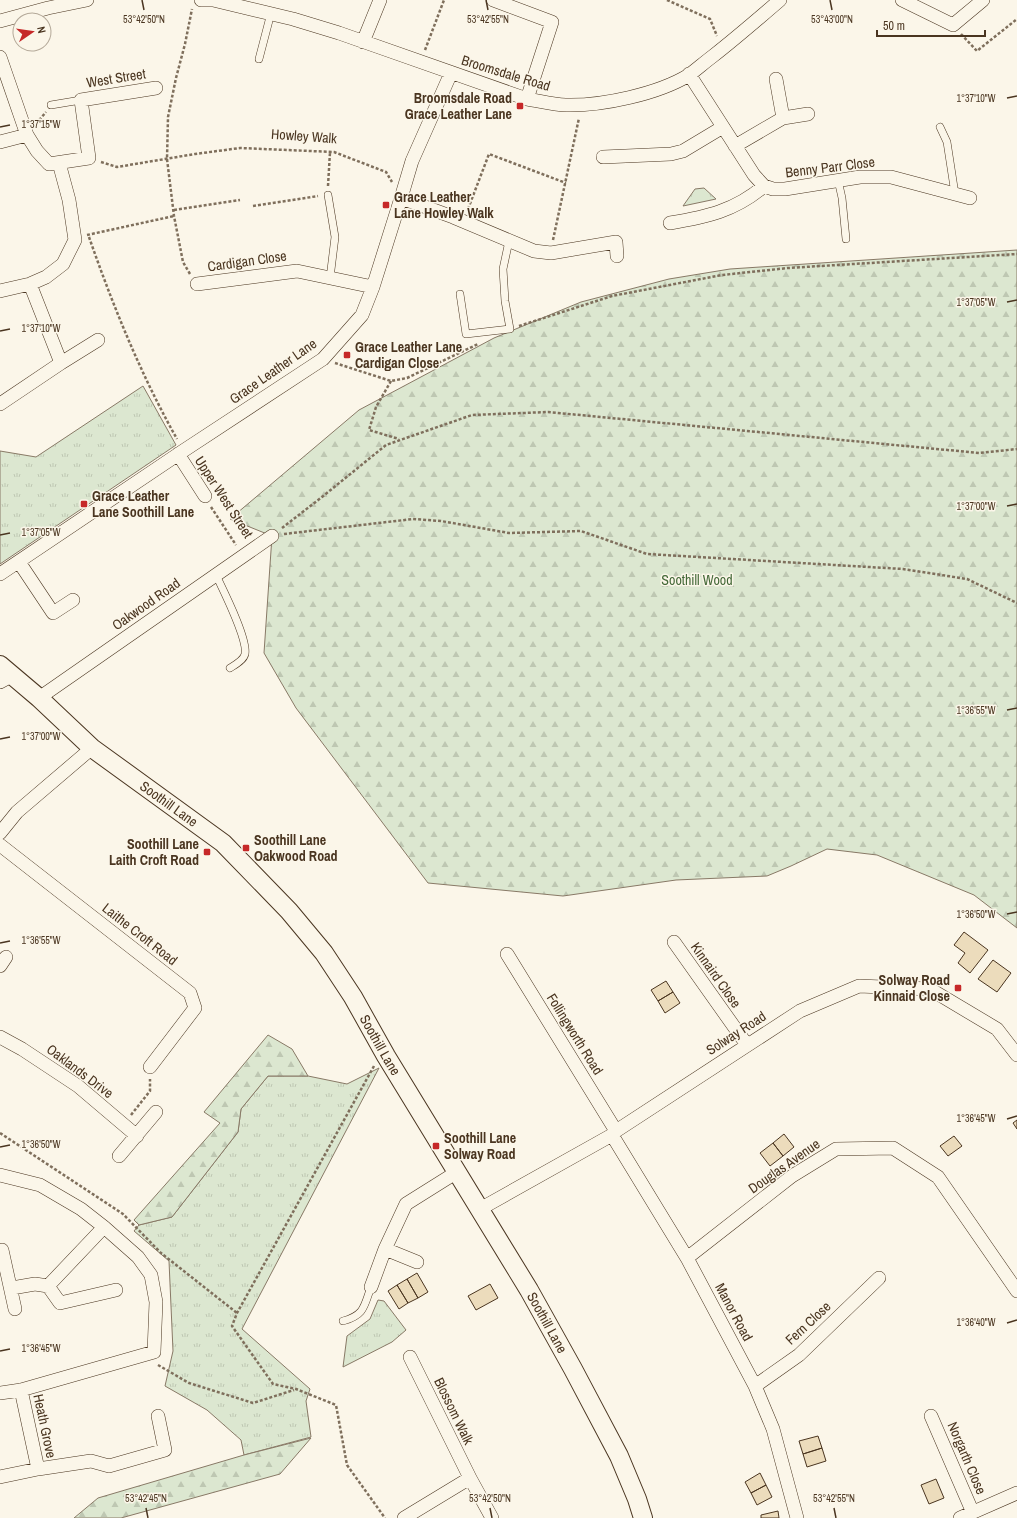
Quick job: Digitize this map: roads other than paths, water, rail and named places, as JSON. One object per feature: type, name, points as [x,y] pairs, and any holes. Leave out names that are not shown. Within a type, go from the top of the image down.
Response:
[{"type":"main road","name":"Soothill Lane","points":[[4,674],[39,698],[92,748],[222,842],[289,911],[324,953],[353,997],[386,1056],[529,1290],[619,1456],[637,1499],[643,1518]]},
{"type":"street","points":[[0,21],[48,8],[87,0]]},
{"type":"street","name":"Broomsdale Road","points":[[197,4],[213,0],[293,19],[527,98],[547,103],[566,105],[598,103],[646,93],[668,85],[689,74],[722,49],[780,0]]},
{"type":"street","points":[[363,42],[380,0]]},
{"type":"street","points":[[493,0],[552,22],[527,98]]},
{"type":"street","points":[[902,0],[953,25],[983,0]]},
{"type":"street","points":[[0,57],[27,135],[37,151],[49,164],[59,163],[75,237],[75,240],[63,264],[46,277],[30,284],[0,291]]},
{"type":"street","name":"Grace Leather Lane","points":[[0,574],[323,360],[362,315],[373,287],[402,198],[412,161],[451,73]]},
{"type":"street","points":[[670,223],[705,217],[718,213],[752,196],[764,186],[754,175],[689,74]]},
{"type":"street","points":[[776,79],[783,118]]},
{"type":"street","name":"West Street","points":[[59,163],[90,158],[81,100],[156,88]]},
{"type":"street","points":[[735,146],[783,118],[808,114]]},
{"type":"street","points":[[603,157],[671,154],[683,151],[723,127]]},
{"type":"street","points":[[0,142],[27,135]]},
{"type":"street","name":"Benny Parr Close","points":[[764,186],[773,190],[860,177],[891,177],[970,198]]},
{"type":"street","points":[[402,198],[463,221],[534,251],[551,253],[616,242],[618,256]]},
{"type":"street","name":"Cardigan Close","points":[[197,284],[297,271],[373,287]]},
{"type":"street","points":[[30,284],[61,363]]},
{"type":"street","points":[[0,404],[98,340]]},
{"type":"street","name":"Upper West Street","points":[[181,453],[205,496]]},
{"type":"street","name":"Oakwood Road","points":[[39,698],[272,536]]},
{"type":"street","points":[[19,562],[53,612],[72,600]]},
{"type":"street","points":[[0,833],[17,812],[92,748]]},
{"type":"street","name":"Laithe Croft Road","points":[[0,845],[190,994],[196,1008],[150,1067]]},
{"type":"street","name":"Kinnaird Close","points":[[674,942],[747,1045]]},
{"type":"street","name":"Follingworth Road","points":[[507,954],[614,1133]]},
{"type":"street","name":"Solway Road","points":[[480,1209],[614,1133],[800,1011],[859,986],[930,989],[997,1029],[1017,1055]]},
{"type":"street","name":"Oaklands Drive","points":[[0,1037],[22,1049],[78,1086],[137,1136]]},
{"type":"street","points":[[120,1156],[156,1112]]},
{"type":"street","name":"Manor Road","points":[[614,1133],[687,1258],[755,1386],[774,1429],[797,1518]]},
{"type":"street","name":"Douglas Avenue","points":[[687,1258],[792,1176],[836,1149],[893,1148],[938,1177],[1017,1291]]},
{"type":"street","points":[[371,1287],[385,1249],[406,1204],[457,1172]]},
{"type":"street","points":[[0,1175],[40,1185],[82,1209],[138,1257],[151,1275],[156,1302],[154,1352],[21,1390],[0,1393]]},
{"type":"street","points":[[48,1286],[104,1227]]},
{"type":"street","points":[[385,1249],[417,1262]]},
{"type":"street","points":[[2,1250],[12,1288],[15,1309]]},
{"type":"street","name":"Fern Close","points":[[755,1386],[799,1355],[879,1278]]},
{"type":"street","points":[[12,1288],[35,1284],[48,1286],[60,1303],[116,1290]]},
{"type":"street","name":"Blossom Walk","points":[[410,1357],[470,1478],[492,1518]]},
{"type":"street","name":"Heath Grove","points":[[21,1390],[38,1469]]},
{"type":"street","name":"Heath Grove","points":[[0,1477],[38,1469],[91,1461],[109,1466],[165,1450],[158,1416]]},
{"type":"street","name":"Norgarth Close","points":[[931,1416],[973,1512]]},
{"type":"street","points":[[404,1518],[470,1478]]},
{"type":"street","points":[[960,1518],[1017,1493]]},
{"type":"lane","points":[[259,59],[271,13]]},
{"type":"lane","name":"West Street","points":[[51,105],[81,100]]},
{"type":"lane","points":[[940,127],[947,142],[955,194]]},
{"type":"lane","points":[[838,180],[842,198],[846,239]]},
{"type":"lane","points":[[328,195],[335,237],[330,278]]},
{"type":"lane","points":[[460,294],[466,334],[510,329],[505,301],[503,269],[509,241]]},
{"type":"lane","points":[[216,575],[228,600],[245,644],[246,654],[241,660],[230,668]]},
{"type":"lane","points":[[343,1320],[355,1318],[359,1314],[365,1304],[371,1287]]},
{"type":"place","name":"Broomsdale Road Grace Leather Lane","points":[[520,106]]},
{"type":"place","name":"Grace Leather Lane Howley Walk","points":[[386,205]]},
{"type":"place","name":"Grace Leather Lane Cardigan Close","points":[[347,355]]},
{"type":"place","name":"Grace Leather Lane Soothill Lane","points":[[84,504]]},
{"type":"place","name":"Soothill Lane Oakwood Road","points":[[246,848]]},
{"type":"place","name":"Soothill Lane Laith Croft Road","points":[[207,852]]},
{"type":"place","name":"Solway Road Kinnaid Close","points":[[958,988]]},
{"type":"place","name":"Soothill Lane Solway Road","points":[[436,1146]]},
{"type":"park label","name":"Soothill Wood","points":[[697,580]]}]
